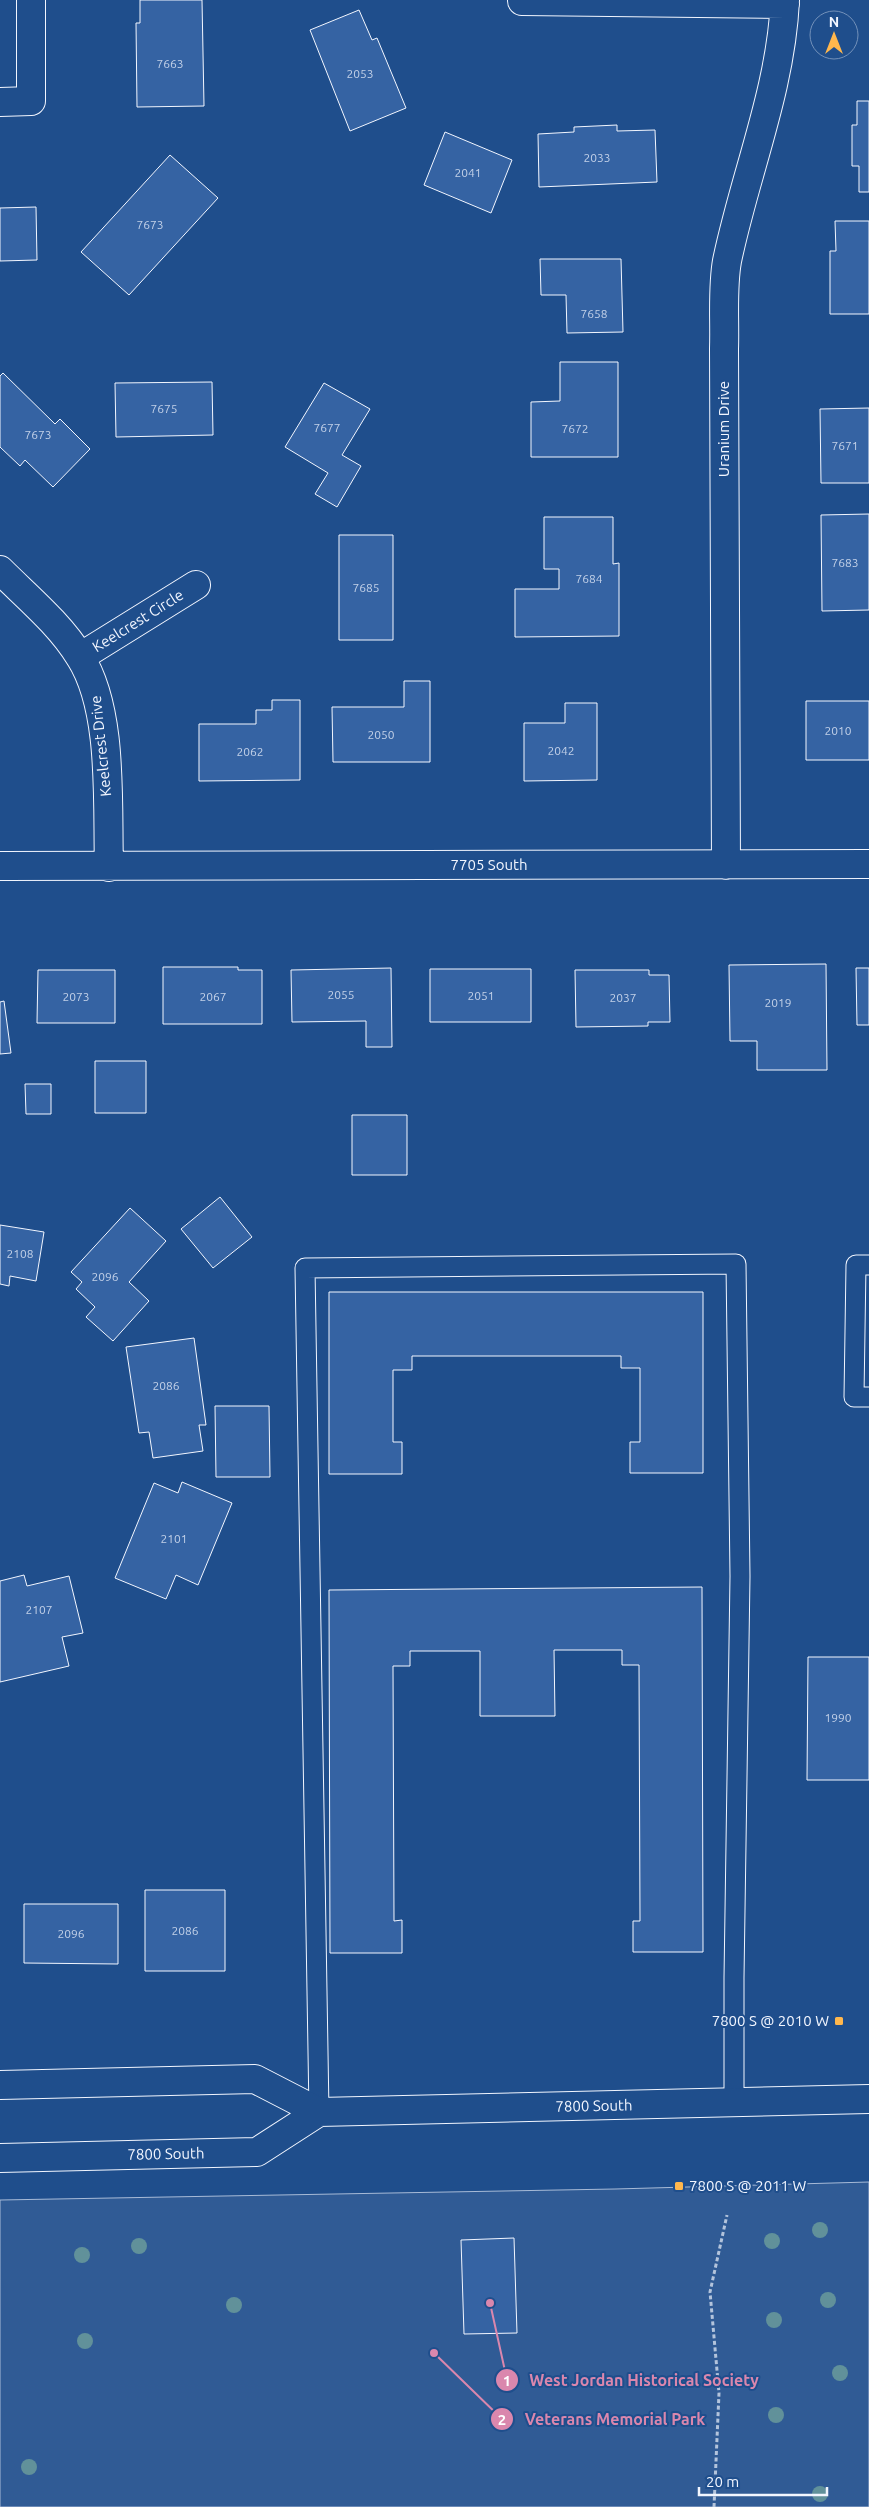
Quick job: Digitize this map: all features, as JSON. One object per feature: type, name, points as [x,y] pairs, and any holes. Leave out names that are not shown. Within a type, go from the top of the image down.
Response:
[{"type":"street","points":[[0,102],[31,102],[32,0]]},
{"type":"street","points":[[522,1],[785,2]]},
{"type":"street","name":"Uranium Drive","points":[[726,864],[724,349],[727,264],[742,195],[772,96],[785,2]]},
{"type":"street","name":"Keelcrest Drive","points":[[0,570],[54,624],[80,657],[95,686],[101,716],[106,773],[109,867]]},
{"type":"street","name":"Keelcrest Circle","points":[[80,657],[196,585]]},
{"type":"street","name":"7705 South","points":[[0,866],[869,864]]},
{"type":"street","name":"7800 South","points":[[0,2085],[255,2078],[319,2112],[869,2099]]},
{"type":"street","name":"7800 South","points":[[0,2158],[257,2152],[319,2112]]},
{"type":"lane","points":[[319,2112],[305,1268],[736,1264],[740,1576],[734,2103]]},
{"type":"lane","points":[[869,1265],[856,1265],[854,1397],[869,1397]]},
{"type":"path","points":[[714,2507],[719,2394],[710,2292],[727,2214]]},
{"type":"shaded area","points":[[869,2182],[869,2507],[0,2507],[0,2200],[615,2189]]},
{"type":"building","points":[[140,0],[202,0],[204,106],[137,107],[136,23],[140,23]]},
{"type":"building","points":[[359,10],[372,40],[377,38],[406,108],[350,131],[310,30]]},
{"type":"building","points":[[857,101],[869,101],[869,192],[859,192],[859,166],[852,166],[852,125],[857,125]]},
{"type":"building","points":[[617,125],[617,131],[655,130],[657,182],[539,187],[538,134],[574,132],[574,127]]},
{"type":"building","points":[[445,132],[512,160],[491,213],[424,185]]},
{"type":"building","points":[[170,155],[218,198],[129,295],[81,252]]},
{"type":"building","points":[[36,207],[37,260],[0,261],[0,208]]},
{"type":"building","points":[[835,221],[869,221],[869,314],[830,314],[830,251],[836,251]]},
{"type":"building","points":[[540,259],[621,259],[623,332],[567,333],[566,295],[541,295]]},
{"type":"building","points":[[560,362],[618,362],[618,457],[531,457],[531,402],[560,401]]},
{"type":"building","points":[[3,373],[55,424],[60,419],[90,449],[53,487],[25,460],[20,466],[0,447],[0,376]]},
{"type":"building","points":[[212,382],[213,435],[116,437],[115,383]]},
{"type":"building","points":[[324,383],[370,409],[342,455],[361,466],[337,507],[315,494],[328,473],[285,447]]},
{"type":"building","points":[[869,408],[869,483],[821,483],[820,409]]},
{"type":"building","points":[[869,514],[869,610],[822,611],[821,515]]},
{"type":"building","points":[[544,517],[613,517],[613,564],[619,563],[619,636],[515,637],[515,589],[559,589],[559,569],[544,569]]},
{"type":"building","points":[[339,535],[393,535],[393,640],[339,640]]},
{"type":"building","points":[[404,681],[430,681],[430,762],[333,762],[332,707],[404,707]]},
{"type":"building","points":[[272,700],[300,700],[300,780],[199,781],[199,724],[256,724],[256,710],[272,710]]},
{"type":"building","points":[[806,701],[869,701],[869,760],[806,760]]},
{"type":"building","points":[[565,703],[597,703],[597,780],[524,781],[524,723],[565,723]]},
{"type":"building","points":[[826,964],[827,1070],[757,1070],[757,1041],[730,1041],[729,965]]},
{"type":"building","points":[[163,967],[238,967],[238,970],[262,970],[262,1024],[163,1024]]},
{"type":"building","points":[[391,968],[392,1047],[366,1047],[366,1021],[292,1022],[291,970]]},
{"type":"building","points":[[856,968],[869,968],[869,1025],[857,1025]]},
{"type":"building","points":[[430,969],[531,969],[531,1022],[430,1022]]},
{"type":"building","points":[[38,970],[115,970],[115,1023],[37,1023]]},
{"type":"building","points":[[575,970],[649,970],[649,975],[669,975],[670,1022],[648,1022],[648,1026],[576,1027]]},
{"type":"building","points":[[4,1001],[11,1053],[0,1054],[0,1002]]},
{"type":"building","points":[[95,1061],[146,1061],[146,1113],[95,1113]]},
{"type":"building","points":[[25,1084],[51,1084],[51,1114],[26,1114]]},
{"type":"building","points":[[352,1115],[407,1115],[407,1175],[352,1175]]},
{"type":"building","points":[[220,1197],[252,1237],[213,1268],[181,1229]]},
{"type":"building","points":[[130,1208],[166,1241],[129,1282],[149,1301],[113,1341],[86,1317],[95,1307],[76,1289],[82,1282],[71,1272]]},
{"type":"building","points":[[0,1225],[44,1232],[36,1281],[10,1276],[9,1286],[0,1284]]},
{"type":"building","points":[[329,1292],[703,1292],[703,1473],[630,1473],[630,1442],[640,1442],[640,1368],[621,1368],[621,1356],[412,1356],[412,1370],[393,1370],[393,1442],[402,1442],[402,1474],[329,1474]]},
{"type":"building","points":[[194,1338],[206,1425],[199,1425],[203,1451],[153,1458],[149,1432],[139,1433],[126,1347]]},
{"type":"building","points":[[215,1406],[269,1406],[270,1477],[216,1477]]},
{"type":"building","points":[[182,1482],[232,1503],[198,1585],[176,1575],[166,1599],[115,1578],[154,1483],[178,1493]]},
{"type":"building","points":[[24,1575],[27,1586],[69,1576],[83,1633],[62,1637],[69,1666],[0,1682],[0,1581]]},
{"type":"building","points":[[702,1587],[703,1952],[633,1952],[633,1921],[640,1921],[639,1665],[622,1665],[622,1650],[554,1650],[555,1716],[480,1716],[480,1651],[410,1651],[410,1666],[393,1666],[394,1921],[402,1920],[402,1953],[330,1953],[329,1590]]},
{"type":"building","points":[[808,1657],[869,1657],[869,1780],[807,1780]]},
{"type":"building","points":[[145,1890],[225,1890],[225,1971],[145,1971]]},
{"type":"building","points":[[24,1904],[118,1904],[118,1964],[24,1963]]},
{"type":"building","points":[[514,2238],[517,2333],[464,2334],[461,2240]]},
{"type":"place","name":"7800 S @ 2010 W","points":[[839,2021]]},
{"type":"place","name":"7800 S @ 2011 W","points":[[679,2186]]},
{"type":"place","name":"West Jordan Historical Society","points":[[490,2303]]},
{"type":"place","name":"Veterans Memorial Park","points":[[434,2353]]}]
